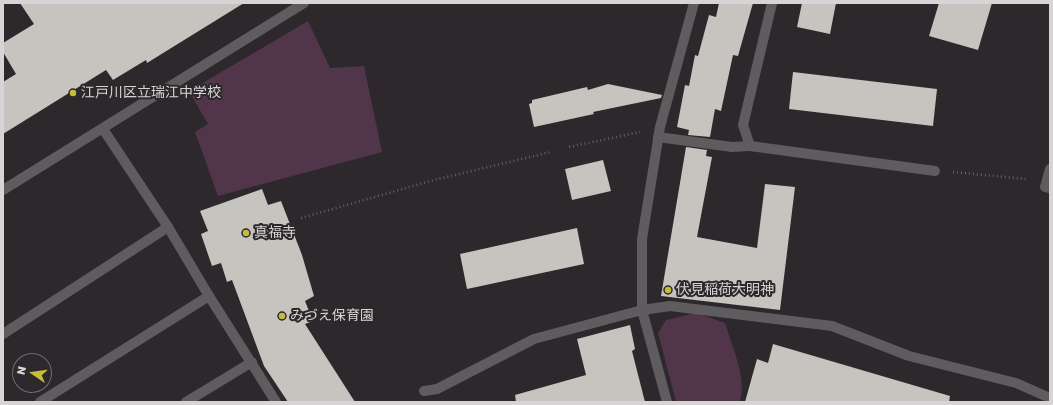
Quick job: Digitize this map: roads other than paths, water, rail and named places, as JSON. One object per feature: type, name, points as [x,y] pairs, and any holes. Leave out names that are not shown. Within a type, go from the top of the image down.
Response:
[{"type":"street","points":[[3,190],[304,3]]},
{"type":"street","points":[[667,402],[642,310],[642,239],[659,132],[694,3]]},
{"type":"street","points":[[750,146],[743,125],[772,3]]},
{"type":"street","points":[[103,129],[168,228],[276,402]]},
{"type":"street","points":[[659,132],[732,147],[750,146],[935,171]]},
{"type":"street","points":[[1048,184],[1050,169]]},
{"type":"street","points":[[3,334],[168,228]]},
{"type":"street","points":[[40,402],[209,296]]},
{"type":"street","points":[[424,391],[437,389],[534,339],[642,310],[670,306],[832,326],[909,356],[1016,382],[1050,398]]},
{"type":"street","points":[[186,402],[252,362]]},
{"type":"place","name":"江戸川区立瑞江中学校","points":[[73,93]]},
{"type":"place","name":"真福寺","points":[[246,233]]},
{"type":"place","name":"伏見稲荷大明神","points":[[668,290]]},
{"type":"place","name":"みづえ保育園","points":[[282,316]]}]
